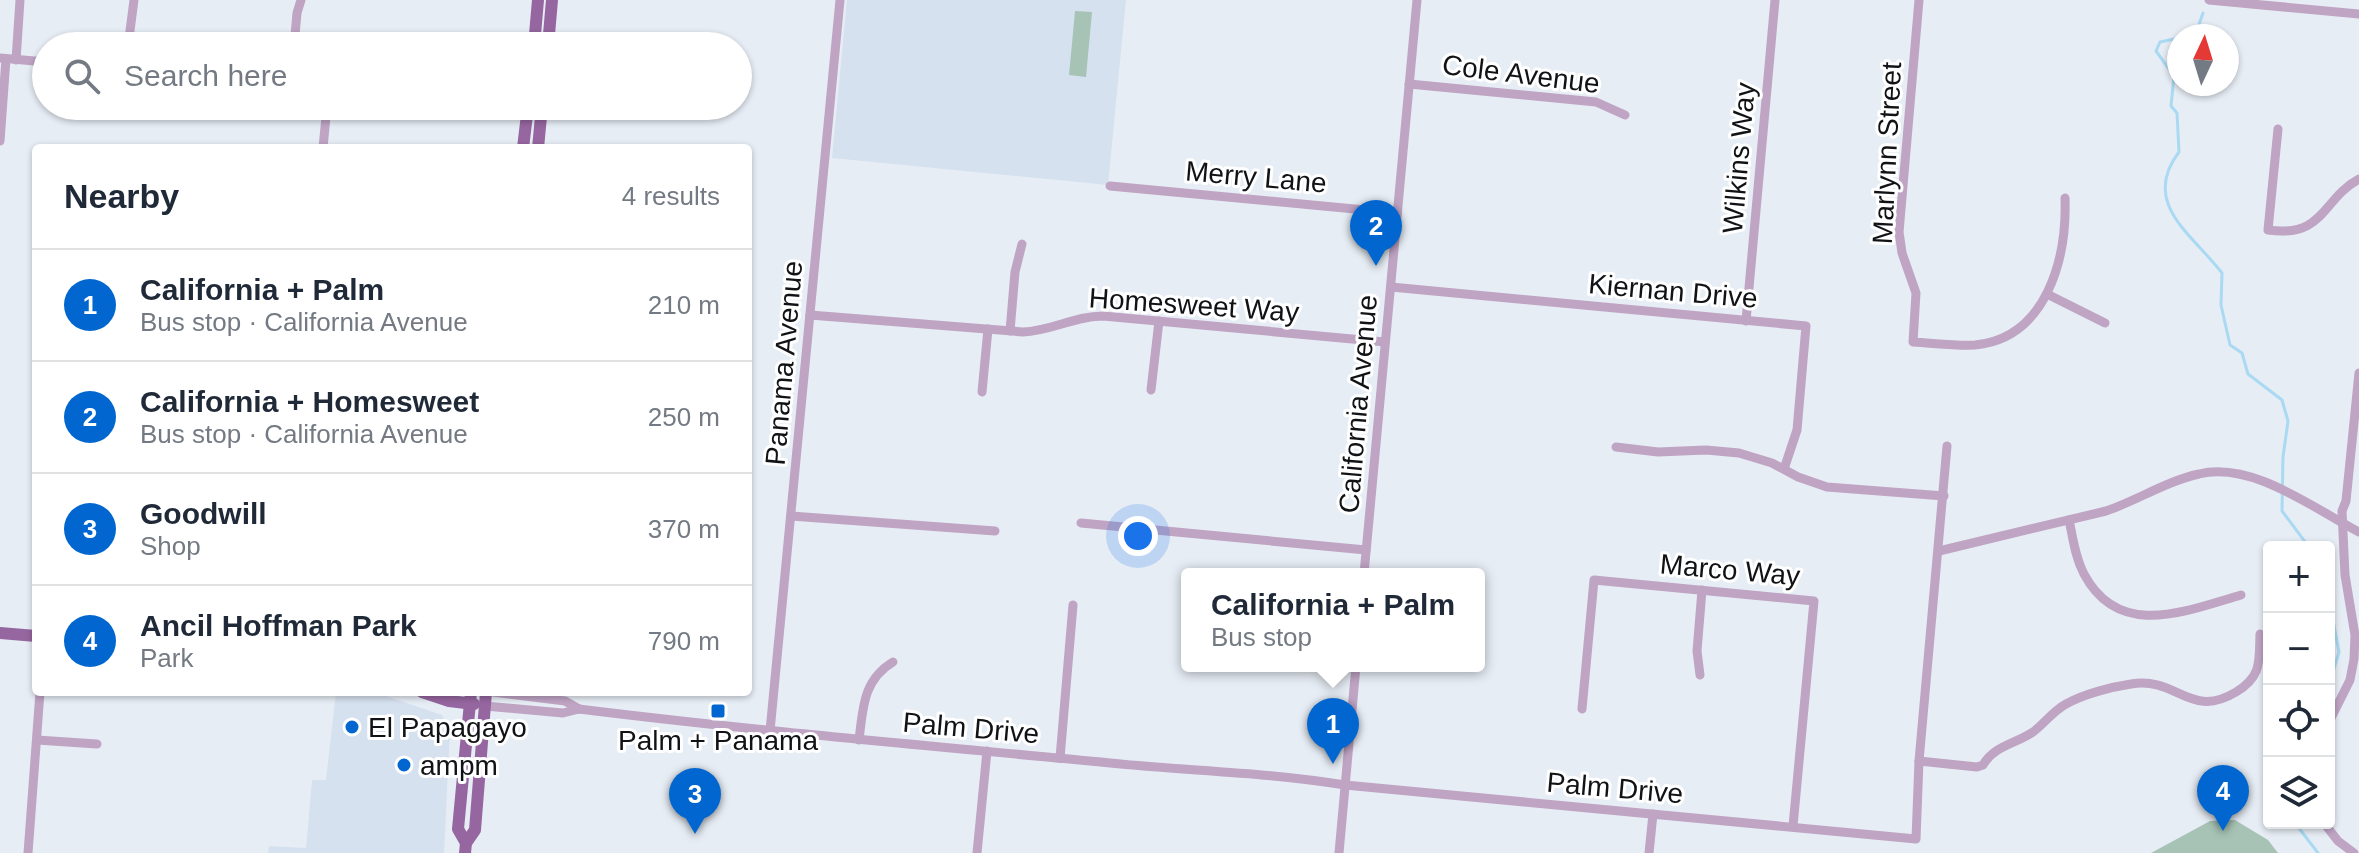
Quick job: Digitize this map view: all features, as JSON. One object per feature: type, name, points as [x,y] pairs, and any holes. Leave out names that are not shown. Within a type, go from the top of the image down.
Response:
[{"type":"main road","points":[[535,32],[538,0]]},
{"type":"main road","points":[[549,32],[552,0]]},
{"type":"main road","points":[[523,144],[526,120]]},
{"type":"main road","points":[[538,144],[541,120]]},
{"type":"main road","points":[[0,633],[32,636]]},
{"type":"main road","points":[[470,698],[486,699],[475,830],[465,848],[458,829],[470,698]]},
{"type":"street","points":[[0,141],[7,59],[20,0]]},
{"type":"street","points":[[130,32],[134,0]]},
{"type":"street","points":[[295,32],[301,0]]},
{"type":"street","name":"Panama Avenue","points":[[770,731],[840,0]]},
{"type":"street","name":"California Avenue","points":[[1364,568],[1417,0]]},
{"type":"street","name":"Wilkins Way","points":[[1746,321],[1775,0]]},
{"type":"street","name":"Marlynn Street","points":[[1919,0],[1899,232],[1902,253],[1916,293],[1913,342],[1962,345],[1990,342],[2023,324],[2047,294],[2062,253],[2065,198]]},
{"type":"street","points":[[2209,0],[2279,3],[2359,14]]},
{"type":"street","points":[[7,59],[32,61]]},
{"type":"street","name":"Cole Avenue","points":[[1409,84],[1596,102],[1625,115]]},
{"type":"street","points":[[323,144],[326,120]]},
{"type":"street","points":[[2278,129],[2268,230],[2295,229],[2314,221],[2359,179]]},
{"type":"street","name":"Merry Lane","points":[[1110,186],[1397,213]]},
{"type":"street","points":[[1010,331],[1015,272],[1022,244]]},
{"type":"street","name":"Kiernan Drive","points":[[1391,287],[1806,326],[1797,430],[1784,469]]},
{"type":"street","points":[[2047,294],[2105,323]]},
{"type":"street","name":"Homesweet Way","points":[[810,315],[1036,332],[1095,316],[1385,342]]},
{"type":"street","points":[[1151,390],[1159,321]]},
{"type":"street","points":[[982,392],[988,329]]},
{"type":"street","points":[[2335,710],[2350,680],[2354,659],[2355,635],[2345,575],[2342,511],[2346,501],[2359,373]]},
{"type":"street","name":"Palm Drive","points":[[486,699],[563,713],[579,709],[859,740],[1297,777],[1345,785],[1916,839],[1919,761],[1947,446]]},
{"type":"street","points":[[1616,447],[1673,452],[1723,451],[1756,457],[1827,487],[1944,496]]},
{"type":"street","points":[[1939,551],[2132,502],[2183,479],[2210,472],[2241,473],[2359,532]]},
{"type":"street","points":[[791,516],[995,531]]},
{"type":"street","points":[[2069,520],[2086,578],[2105,599],[2129,612],[2143,616],[2171,615],[2241,595]]},
{"type":"street","points":[[1081,523],[1366,550]]},
{"type":"street","name":"Marco Way","points":[[1582,709],[1594,580],[1814,601],[1793,826]]},
{"type":"street","points":[[1700,675],[1697,651],[1702,590]]},
{"type":"street","points":[[1060,758],[1073,605]]},
{"type":"street","points":[[1919,761],[1983,765],[1990,754],[2032,733],[2065,705],[2131,684],[2162,686],[2199,702],[2218,702],[2255,677],[2260,634]]},
{"type":"street","points":[[859,740],[866,690],[878,672],[893,662]]},
{"type":"street","points":[[1339,853],[1355,672]]},
{"type":"street","points":[[28,853],[40,696]]},
{"type":"street","name":"Palm Drive","points":[[525,696],[565,701],[579,709]]},
{"type":"street","points":[[37,740],[97,744]]},
{"type":"street","points":[[977,853],[987,751]]},
{"type":"street","points":[[1649,853],[1653,814]]},
{"type":"street","points":[[2329,829],[2354,853]]},
{"type":"shaded area","points":[[847,0],[1126,0],[1108,185],[832,158]]},
{"type":"shaded area","points":[[336,696],[386,696],[442,715],[450,730],[444,853],[268,853],[269,846],[306,848],[312,780],[326,780]]},
{"type":"green space","points":[[1075,11],[1092,12],[1086,77],[1069,75]]},
{"type":"green space","points":[[2235,820],[2268,840],[2278,853],[2151,853],[2210,821]]},
{"type":"waterway","points":[[2199,24],[2203,13]]},
{"type":"waterway","points":[[2167,41],[2160,42],[2156,51],[2167,66]]},
{"type":"waterway","points":[[2172,96],[2171,106],[2177,113],[2179,152],[2168,170],[2165,187],[2168,202],[2185,231],[2222,273],[2221,305],[2230,345],[2242,353],[2248,374],[2282,400],[2288,421],[2283,457],[2282,511],[2304,541]]},
{"type":"waterway","points":[[2335,631],[2339,652],[2335,665]]},
{"type":"waterway","points":[[2300,829],[2318,853]]},
{"type":"place","name":"California + Homesweet","points":[[1376,266]]},
{"type":"place","name":"Palm + Panama","points":[[718,711]]},
{"type":"place","name":"El Papagayo","points":[[352,727]]},
{"type":"place","name":"California + Palm","points":[[1333,764]]},
{"type":"place","name":"ampm","points":[[404,765]]},
{"type":"place","name":"Ancil Hoffman Park","points":[[2223,831]]},
{"type":"place","name":"Goodwill","points":[[695,834]]}]
